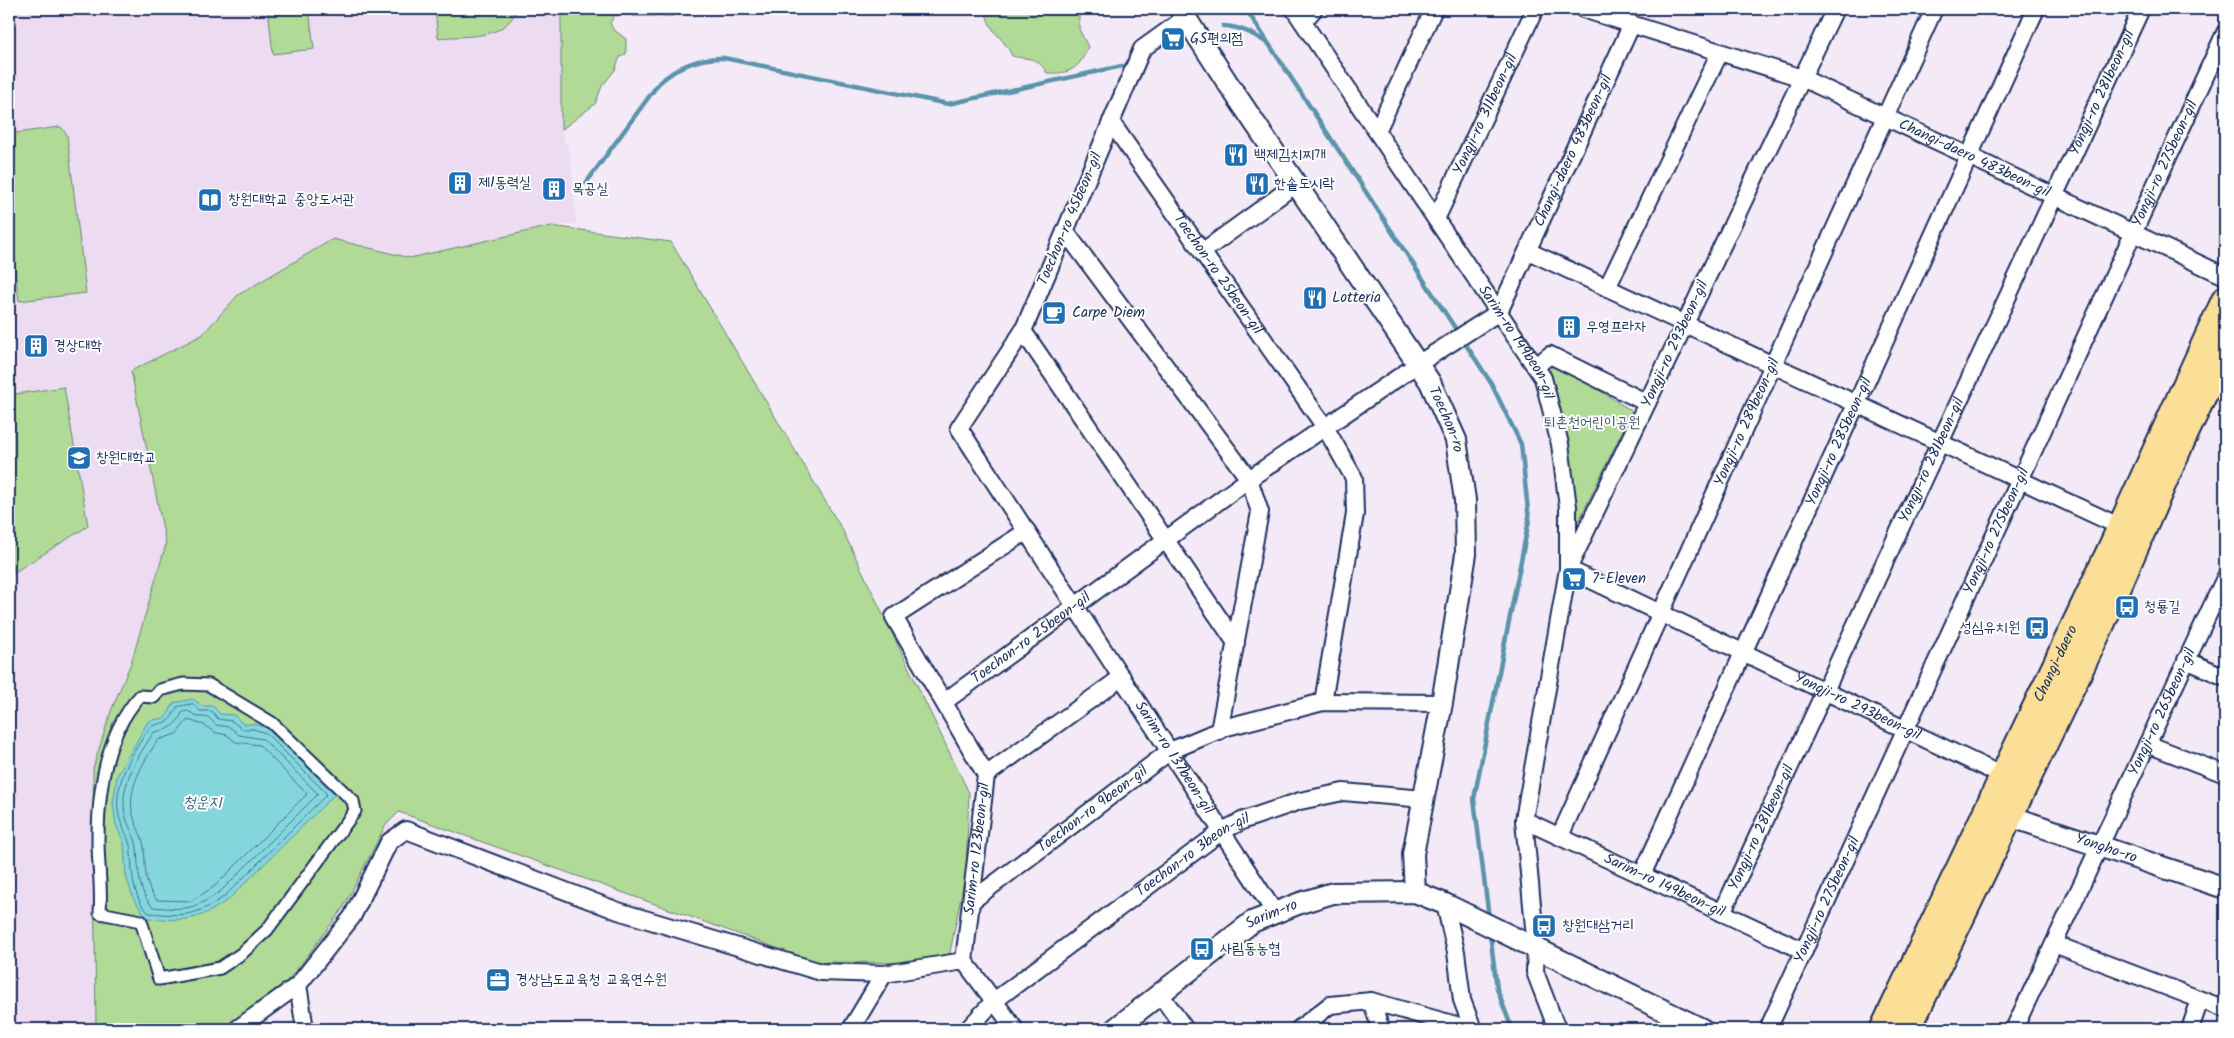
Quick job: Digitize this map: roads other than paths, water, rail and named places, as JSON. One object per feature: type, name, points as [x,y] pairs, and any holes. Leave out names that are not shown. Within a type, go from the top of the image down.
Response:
[{"type":"main road","name":"Changi-daero","points":[[1908,1029],[1998,812],[2003,776],[2121,527],[2208,384],[2225,299]]},
{"type":"main road","name":"Changi-daero","points":[[1883,1029],[1998,812],[2100,628],[2208,384],[2225,350]]},
{"type":"street","points":[[1299,16],[1314,9]]},
{"type":"street","points":[[1376,131],[1434,9]]},
{"type":"street","name":"Yongji-ro 311beon-gil","points":[[1436,220],[1535,9]]},
{"type":"street","name":"Changi-daero 483beon-gil","points":[[1583,9],[1802,78],[2225,276]]},
{"type":"street","name":"Yongji-ro 293beon-gil","points":[[1835,9],[1568,569],[2003,776]]},
{"type":"street","name":"Yongji-ro 289beon-gil","points":[[1560,836],[1934,9]]},
{"type":"street","name":"Yongji-ro 285beon-gil","points":[[1642,875],[2036,9]]},
{"type":"street","name":"Yongji-ro 281beon-gil","points":[[1722,913],[2141,9]]},
{"type":"street","name":"Toechon-ro 45beon-gil","points":[[959,428],[1023,331],[1142,49],[1183,13]]},
{"type":"street","name":"Toechon-ro","points":[[1183,13],[1296,184],[1422,361],[1456,440],[1465,500],[1466,554],[1442,703],[1413,854],[1415,892]]},
{"type":"street","name":"Sarim-ro 149beon-gil","points":[[1299,16],[1436,220],[1494,315],[1544,378],[1560,444],[1568,507],[1568,569],[1524,820],[1535,972],[1557,1029]]},
{"type":"street","name":"Changi-daero 483beon-gil","points":[[1494,315],[1528,251],[1632,24]]},
{"type":"street","name":"Yongji-ro 275beon-gil","points":[[1768,1029],[2225,33]]},
{"type":"street","points":[[1607,288],[1720,52]]},
{"type":"street","name":"Toechon-ro 25beon-gil","points":[[1111,122],[1325,427]]},
{"type":"street","points":[[1202,252],[1296,184]]},
{"type":"street","points":[[1065,231],[1248,479],[1260,512],[1219,731]]},
{"type":"street","points":[[1528,251],[2121,527]]},
{"type":"street","name":"Toechon-ro 25beon-gil","points":[[944,702],[1248,479],[1422,361],[1494,315]]},
{"type":"street","points":[[1023,331],[1236,643]]},
{"type":"street","points":[[1536,366],[1550,355],[1647,403]]},
{"type":"street","points":[[1323,702],[1355,514],[1354,478],[1325,427]]},
{"type":"street","name":"Sarim-ro 137beon-gil","points":[[959,428],[1275,913]]},
{"type":"street","name":"Sarim-ro 123beon-gil","points":[[964,961],[973,900],[986,774],[894,616],[1027,531]]},
{"type":"street","name":"Yongji-ro 265beon-gil","points":[[2014,1029],[2225,578]]},
{"type":"street","points":[[2186,660],[2225,676]]},
{"type":"street","points":[[986,774],[1122,677]]},
{"type":"street","points":[[182,684],[209,685],[272,723],[353,801],[355,811],[267,930],[242,954],[220,968],[159,979],[141,921],[100,913],[102,892],[98,841],[103,776],[116,732],[128,709],[140,696],[154,697],[160,690],[182,684]]},
{"type":"street","name":"Toechon-ro 9beon-gil","points":[[973,900],[1170,751],[1219,731],[1323,702],[1442,703]]},
{"type":"street","points":[[2147,744],[2225,774]]},
{"type":"street","name":"Toechon-ro 3beon-gil","points":[[968,1029],[994,1001],[1222,831],[1275,808],[1343,792],[1424,799]]},
{"type":"street","name":"Yongho-ro","points":[[1998,812],[2225,888]]},
{"type":"street","name":"Sarim-ro 149beon-gil","points":[[1524,820],[1804,951]]},
{"type":"street","points":[[237,1029],[298,985],[352,917],[389,842],[406,830],[618,912],[821,972],[884,974],[964,961],[1015,1029]]},
{"type":"street","name":"Sarim-ro","points":[[1115,1029],[1252,922],[1333,893],[1415,892],[1452,907],[1534,947]]},
{"type":"street","points":[[1452,907],[1462,1000],[1471,1029]]},
{"type":"street","points":[[2054,944],[2225,1009]]},
{"type":"street","points":[[1534,947],[1671,1022],[1702,1029]]},
{"type":"street","points":[[851,1029],[884,974]]},
{"type":"street","points":[[298,985],[305,1029]]},
{"type":"street","points":[[1160,994],[1185,1029]]},
{"type":"street","points":[[2190,1029],[2200,1000]]},
{"type":"street","points":[[1299,1029],[1330,1005],[1371,1001],[1471,1029]]},
{"type":"street","points":[[1371,1001],[1381,1029]]},
{"type":"water","name":"청운지","points":[[193,699],[202,706],[213,706],[220,714],[234,715],[243,724],[253,724],[268,728],[335,794],[228,900],[207,913],[190,918],[171,920],[147,918],[133,898],[126,876],[124,843],[116,825],[113,804],[117,776],[147,723],[152,720],[165,718],[173,703]]},
{"type":"waterway","points":[[1246,9],[1459,334]]},
{"type":"waterway","points":[[1223,26],[1246,31],[1267,43]]},
{"type":"waterway","points":[[586,183],[659,83],[681,67],[706,59],[724,58],[948,104],[1122,66]]},
{"type":"waterway","points":[[1463,340],[1491,383],[1521,444],[1529,520],[1474,799],[1489,918]]},
{"type":"waterway","points":[[1490,934],[1497,989],[1512,1029]]},
{"type":"place","name":"GS편의점","points":[[1173,39]]},
{"type":"place","name":"백제김치찌개","points":[[1236,155]]},
{"type":"place","name":"제1동력실","points":[[460,183]]},
{"type":"place","name":"한솥도시락","points":[[1257,184]]},
{"type":"place","name":"목공실","points":[[554,189]]},
{"type":"place","name":"창원대학교 중앙도서관","points":[[210,200]]},
{"type":"place","name":"Lotteria","points":[[1315,298]]},
{"type":"place","name":"Carpe Diem","points":[[1054,313]]},
{"type":"place","name":"우영프라자","points":[[1569,327]]},
{"type":"place","name":"경상대학","points":[[36,346]]},
{"type":"place","name":"창원대학교","points":[[79,458]]},
{"type":"place","name":"7-Eleven","points":[[1574,579]]},
{"type":"place","name":"청룡길","points":[[2127,607]]},
{"type":"place","name":"성심유치원","points":[[2037,628]]},
{"type":"place","name":"창원대삼거리","points":[[1544,926]]},
{"type":"place","name":"사림동농협","points":[[1202,949]]},
{"type":"place","name":"경상남도교육청 교육연수원","points":[[498,980]]},
{"type":"park label","name":"퇴촌천어린이공원","points":[[1592,423]]}]
